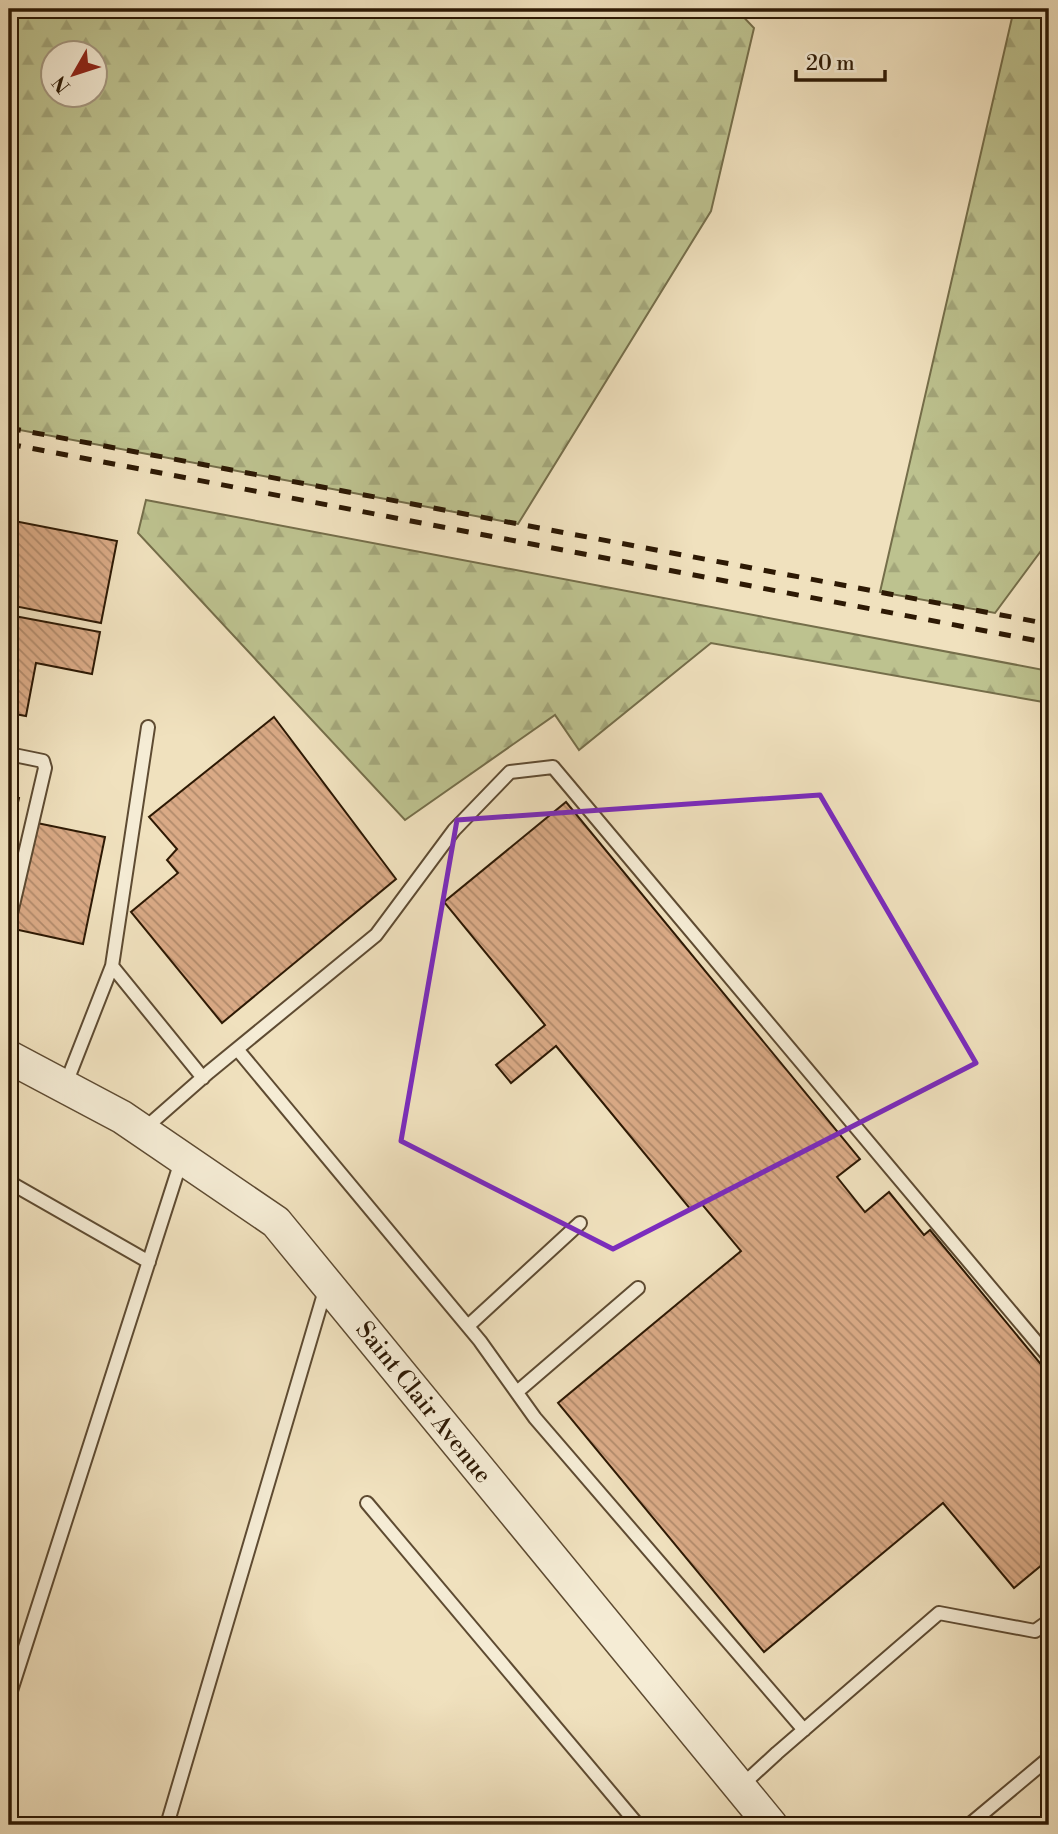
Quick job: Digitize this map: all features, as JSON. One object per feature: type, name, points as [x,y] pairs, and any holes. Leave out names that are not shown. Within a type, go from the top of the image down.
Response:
[{"type":"street","name":"Saint Clair Avenue","points":[[9,1057],[122,1117],[276,1222],[771,1825]]},
{"type":"lane","points":[[65,1087],[112,966],[148,727]]},
{"type":"lane","points":[[9,754],[43,761],[45,768],[9,922]]},
{"type":"lane","points":[[143,1131],[237,1049],[376,935],[454,830],[510,772],[553,767],[1049,1357]]},
{"type":"lane","points":[[112,966],[203,1078]]},
{"type":"lane","points":[[237,1049],[468,1326],[535,1418],[804,1730]]},
{"type":"lane","points":[[9,1697],[182,1158]]},
{"type":"lane","points":[[9,1182],[149,1262]]},
{"type":"lane","points":[[468,1326],[580,1223]]},
{"type":"lane","points":[[167,1825],[327,1284]]},
{"type":"lane","points":[[517,1392],[638,1288]]},
{"type":"lane","points":[[366,1503],[638,1825]]},
{"type":"lane","points":[[740,1787],[939,1613],[1035,1631],[1049,1621]]},
{"type":"lane","points":[[969,1825],[1049,1758]]},
{"type":"highlighted area","points":[[820,795],[976,1063],[613,1249],[401,1141],[457,820]]},
{"type":"green space","points":[[9,9],[736,9],[754,28],[711,211],[518,524],[9,428]]},
{"type":"green space","points":[[1014,9],[1049,9],[1049,540],[995,613],[880,592]]},
{"type":"green space","points":[[146,500],[1049,671],[1049,703],[711,643],[579,750],[555,715],[405,820],[138,533]]},
{"type":"building","points":[[9,520],[117,541],[101,623],[9,605]]},
{"type":"building","points":[[9,615],[100,632],[92,674],[36,663],[26,716],[9,713]]},
{"type":"building","points":[[274,717],[396,879],[222,1023],[131,912],[178,873],[167,860],[177,849],[149,817]]},
{"type":"building","points":[[9,795],[19,798],[9,842]]},
{"type":"building","points":[[566,802],[860,1159],[837,1177],[865,1212],[889,1192],[924,1235],[930,1230],[1049,1374],[1049,1559],[1014,1588],[943,1503],[764,1652],[558,1403],[741,1251],[701,1203],[691,1210],[556,1046],[511,1083],[496,1065],[545,1025],[444,902]]},
{"type":"building","points":[[37,823],[105,837],[83,944],[14,929]]},
{"type":"railway","points":[[9,428],[1049,624]]},
{"type":"railway","points":[[9,444],[1049,643]]}]
